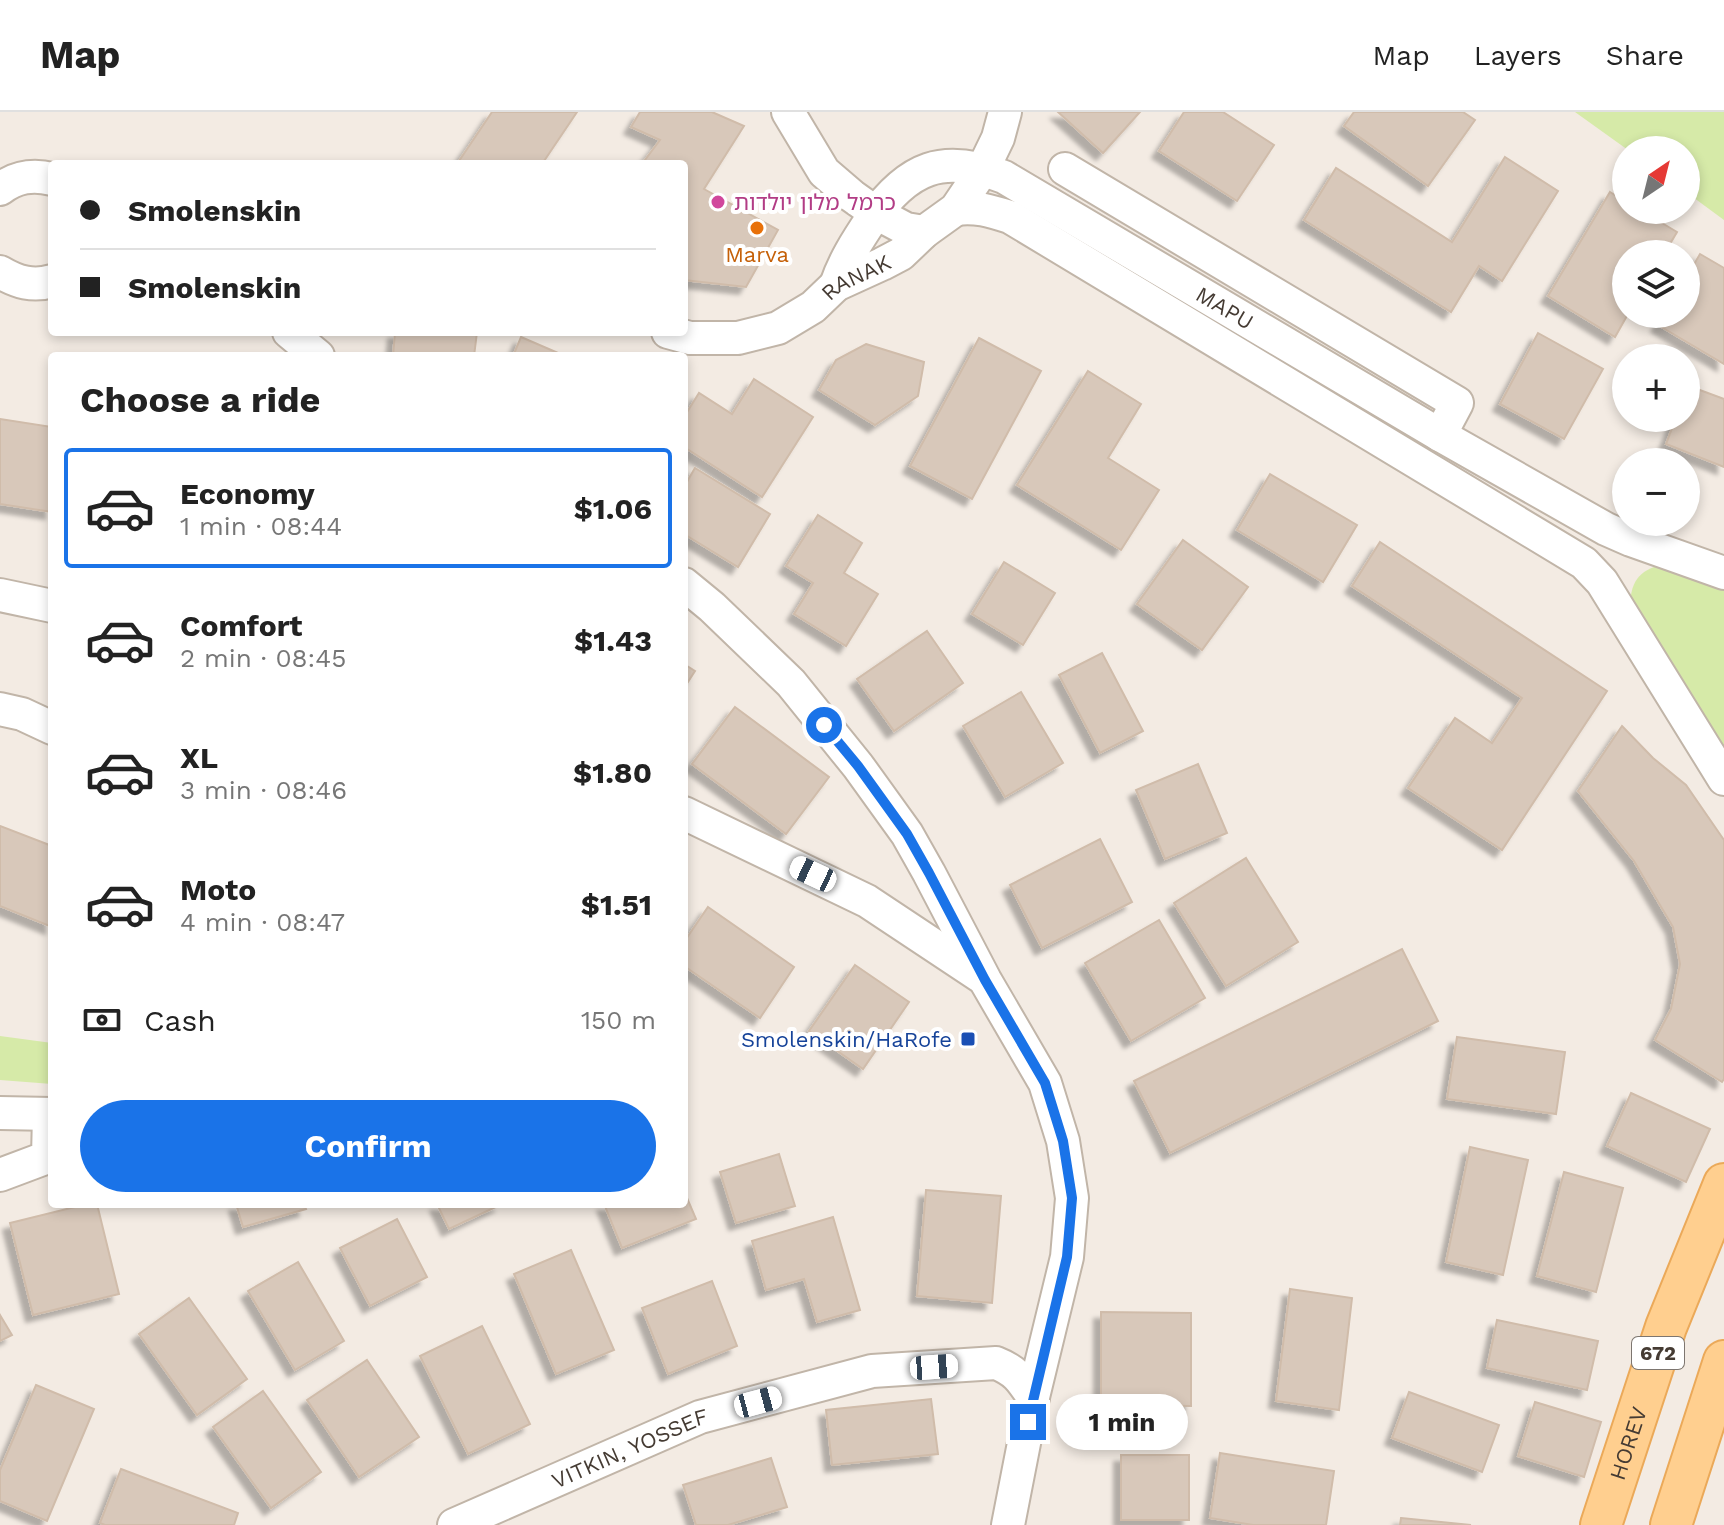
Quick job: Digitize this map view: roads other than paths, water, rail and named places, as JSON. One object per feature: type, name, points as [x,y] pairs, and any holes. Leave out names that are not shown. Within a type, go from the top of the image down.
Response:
[{"type":"main road","name":"HOREV","points":[[1601,1525],[1666,1327],[1724,1184]]},
{"type":"main road","points":[[1671,1525],[1724,1361]]},
{"type":"street","points":[[788,112],[824,172],[876,213],[906,229],[924,232]]},
{"type":"street","name":"RANAK","points":[[683,336],[738,338],[778,328],[813,307],[836,285],[901,254],[924,232],[956,209],[983,169],[1002,125]]},
{"type":"street","name":"MAPU","points":[[836,285],[844,262],[876,213],[909,178],[946,165],[983,169],[1004,177],[1440,435],[1606,529],[1724,573]]},
{"type":"street","points":[[1065,169],[1457,403],[1440,435]]},
{"type":"street","points":[[0,189],[17,179],[32,176],[48,178]]},
{"type":"street","name":"MAPU","points":[[956,209],[985,209],[1010,217],[1594,571],[1724,779]]},
{"type":"street","points":[[0,272],[14,280],[31,284],[48,282]]},
{"type":"street","points":[[294,336],[313,352]]},
{"type":"street","points":[[1614,601],[1614,582],[1625,564],[1638,551],[1650,547]]},
{"type":"street","points":[[688,587],[791,683],[858,766],[907,834],[985,980],[1045,1083],[1063,1141],[1072,1198],[1067,1257],[1033,1397],[1008,1525]]},
{"type":"street","points":[[0,595],[48,605]]},
{"type":"street","points":[[0,709],[22,714],[48,726]]},
{"type":"street","points":[[688,815],[867,901],[985,980]]},
{"type":"street","points":[[867,901],[895,904],[920,887],[929,873]]},
{"type":"street","points":[[0,1113],[48,1114]]},
{"type":"street","points":[[0,1175],[48,1157]]},
{"type":"street","name":"VITKIN, YOSSEF","points":[[454,1525],[700,1417],[872,1371],[996,1363],[1012,1370],[1033,1397]]},
{"type":"place","name":"כרמל מלון יולדות","points":[[718,202]]},
{"type":"place","name":"Marva","points":[[757,228]]},
{"type":"place","name":"Smolenskin/HaRofe","points":[[968,1039]]}]
